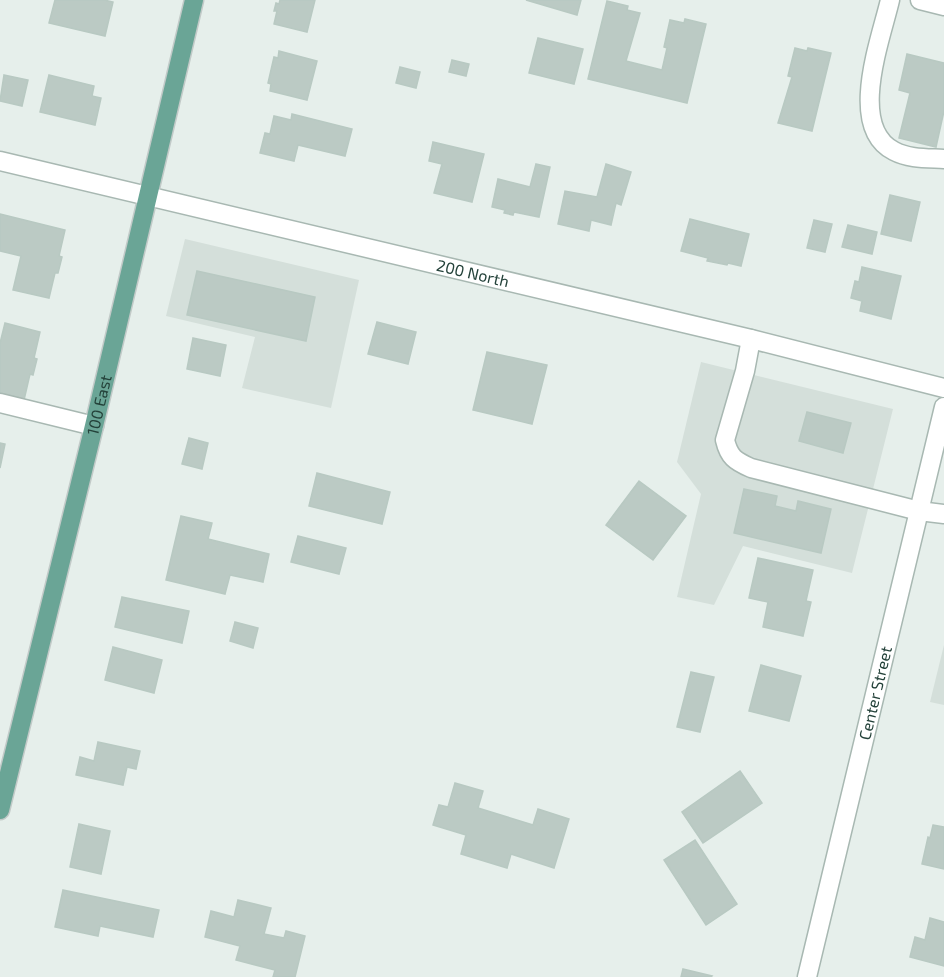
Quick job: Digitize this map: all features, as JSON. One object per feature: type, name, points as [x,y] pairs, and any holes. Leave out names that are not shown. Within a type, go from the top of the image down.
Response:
[{"type":"main road","name":"100 East","points":[[0,810],[94,426],[194,0]]},
{"type":"street","points":[[890,0],[870,89],[869,109],[873,128],[882,141],[894,151],[912,157],[944,159]]},
{"type":"street","points":[[920,0],[944,6]]},
{"type":"street","name":"200 North","points":[[0,161],[751,339],[944,388]]},
{"type":"street","points":[[751,339],[745,371],[726,440],[728,451],[734,461],[751,468],[919,511],[944,514]]},
{"type":"street","points":[[0,403],[94,426]]},
{"type":"street","name":"Center Street","points":[[807,977],[944,407]]},
{"type":"shaded area","points":[[185,239],[359,280],[331,408],[242,388],[255,337],[166,316]]},
{"type":"shaded area","points":[[701,362],[893,409],[852,573],[743,546],[714,605],[677,597],[701,494],[677,462]]},
{"type":"shaded area","points":[[944,645],[944,705],[930,702]]},
{"type":"building","points":[[55,0],[113,2],[105,36],[49,23]]},
{"type":"building","points":[[280,0],[315,0],[307,32],[274,24],[276,3],[279,4]]},
{"type":"building","points":[[526,0],[581,0],[577,15]]},
{"type":"building","points":[[607,1],[628,6],[627,10],[640,13],[626,61],[662,70],[670,20],[684,23],[685,19],[706,24],[687,103],[588,79]]},
{"type":"building","points":[[538,38],[583,49],[574,84],[529,73]]},
{"type":"building","points":[[795,48],[831,53],[812,131],[778,123],[792,77],[788,76]]},
{"type":"building","points":[[279,51],[317,61],[307,100],[270,91],[271,84],[268,83],[274,57],[278,58]]},
{"type":"building","points":[[907,54],[944,63],[944,111],[936,147],[899,138],[910,93],[899,90]]},
{"type":"building","points":[[452,60],[469,64],[466,76],[449,72]]},
{"type":"building","points":[[400,67],[420,72],[416,88],[396,83]]},
{"type":"building","points":[[4,75],[28,80],[22,106],[0,101]]},
{"type":"building","points":[[49,75],[94,86],[92,96],[101,98],[95,125],[40,112]]},
{"type":"building","points":[[292,114],[352,129],[345,156],[298,145],[294,161],[260,153],[265,133],[270,134],[274,116],[291,120]]},
{"type":"building","points":[[433,142],[484,154],[472,202],[434,193],[442,164],[429,161]]},
{"type":"building","points":[[536,164],[550,167],[539,217],[514,212],[513,215],[504,213],[505,210],[492,207],[498,179],[530,187]]},
{"type":"building","points":[[606,164],[631,172],[621,205],[616,203],[611,225],[591,220],[589,231],[558,224],[565,191],[597,197]]},
{"type":"building","points":[[890,195],[920,202],[911,241],[881,234]]},
{"type":"building","points":[[0,214],[65,230],[59,256],[62,257],[58,273],[55,273],[49,298],[13,290],[21,256],[0,251]]},
{"type":"building","points":[[690,219],[749,234],[741,266],[707,261],[708,258],[681,251]]},
{"type":"building","points":[[814,220],[832,224],[825,252],[807,248]]},
{"type":"building","points":[[848,225],[877,232],[872,254],[842,247]]},
{"type":"building","points":[[862,267],[901,276],[891,319],[860,311],[862,301],[851,298],[855,281],[859,282]]},
{"type":"building","points":[[197,271],[315,297],[306,341],[187,315]]},
{"type":"building","points":[[377,322],[416,332],[408,364],[368,354]]},
{"type":"building","points":[[5,323],[40,332],[34,358],[37,359],[33,375],[30,374],[24,400],[0,394],[0,343]]},
{"type":"building","points":[[193,338],[226,345],[220,376],[187,369]]},
{"type":"building","points":[[487,352],[547,365],[532,424],[473,410]]},
{"type":"building","points":[[807,412],[851,423],[843,453],[799,441]]},
{"type":"building","points":[[189,438],[208,443],[202,469],[182,464]]},
{"type":"building","points":[[0,443],[5,444],[0,468]]},
{"type":"building","points":[[317,473],[390,492],[382,524],[309,506]]},
{"type":"building","points":[[639,481],[686,516],[653,560],[606,525]]},
{"type":"building","points":[[744,489],[777,496],[775,506],[796,511],[798,501],[831,509],[821,553],[734,533]]},
{"type":"building","points":[[181,516],[212,523],[208,539],[269,554],[263,582],[230,575],[225,594],[166,580]]},
{"type":"building","points":[[298,536],[346,548],[339,574],[291,562]]},
{"type":"building","points":[[758,558],[813,570],[806,601],[811,602],[803,636],[763,627],[768,602],[749,598]]},
{"type":"building","points":[[122,597],[189,611],[182,643],[115,627]]},
{"type":"building","points":[[235,622],[258,628],[253,648],[230,641]]},
{"type":"building","points":[[113,647],[162,660],[154,693],[105,680]]},
{"type":"building","points":[[761,665],[801,676],[789,721],[749,711]]},
{"type":"building","points":[[691,672],[714,677],[700,732],[677,727]]},
{"type":"building","points":[[98,742],[140,751],[136,769],[127,767],[123,785],[76,775],[80,757],[94,761]]},
{"type":"building","points":[[740,771],[762,803],[703,843],[682,812]]},
{"type":"building","points":[[455,783],[483,791],[478,808],[533,825],[538,809],[569,819],[554,868],[511,854],[507,868],[461,854],[466,835],[433,825],[439,805],[448,807]]},
{"type":"building","points":[[79,824],[110,831],[101,874],[70,867]]},
{"type":"building","points":[[933,825],[944,827],[944,869],[922,864]]},
{"type":"building","points":[[695,840],[737,904],[706,925],[664,860]]},
{"type":"building","points":[[63,890],[159,910],[153,937],[100,926],[98,936],[55,927]]},
{"type":"building","points":[[238,900],[271,908],[264,934],[284,938],[286,931],[305,936],[295,977],[273,977],[275,970],[236,960],[240,946],[205,937],[211,911],[234,917]]},
{"type":"building","points":[[930,918],[944,922],[944,966],[910,957],[915,937],[925,940]]},
{"type":"building","points":[[683,969],[712,976],[681,977]]}]
